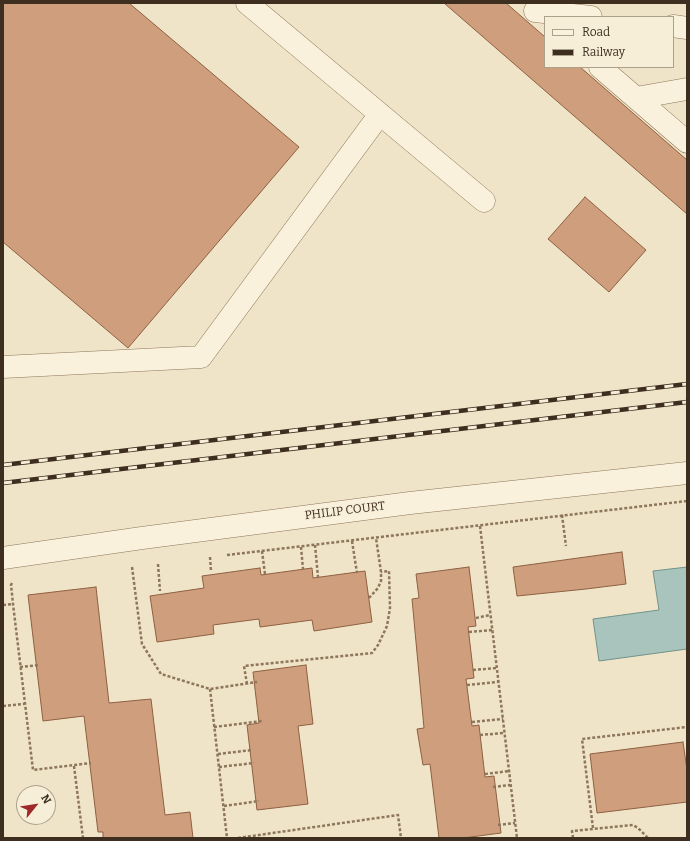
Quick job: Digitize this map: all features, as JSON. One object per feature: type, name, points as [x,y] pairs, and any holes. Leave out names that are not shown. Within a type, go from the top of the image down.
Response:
[{"type":"street","points":[[247,3],[484,201]]},
{"type":"street","points":[[535,11],[582,16]]},
{"type":"street","points":[[674,26],[687,28]]},
{"type":"street","points":[[601,68],[687,142]]},
{"type":"street","points":[[636,98],[687,89]]},
{"type":"street","points":[[3,367],[201,357],[380,114]]},
{"type":"street","name":"PHILIP COURT","points":[[3,558],[387,506],[687,473]]},
{"type":"path","points":[[559,487],[566,546]]},
{"type":"path","points":[[225,556],[687,502]]},
{"type":"path","points":[[480,526],[516,838]]},
{"type":"path","points":[[369,598],[378,588],[381,581],[376,538]]},
{"type":"path","points":[[352,541],[357,573]]},
{"type":"path","points":[[315,545],[318,577]]},
{"type":"path","points":[[301,547],[303,569]]},
{"type":"path","points":[[262,551],[265,574]]},
{"type":"path","points":[[202,558],[217,556]]},
{"type":"path","points":[[210,557],[211,571]]},
{"type":"path","points":[[151,565],[165,563]]},
{"type":"path","points":[[158,564],[160,591]]},
{"type":"path","points":[[124,568],[138,566]]},
{"type":"path","points":[[132,567],[142,644],[161,674],[210,688],[257,682]]},
{"type":"path","points":[[247,684],[244,666],[372,653],[378,645],[387,626],[390,608],[388,571],[381,572]]},
{"type":"path","points":[[13,582],[11,585],[32,770],[91,763]]},
{"type":"path","points":[[3,605],[13,604]]},
{"type":"path","points":[[476,618],[490,615]]},
{"type":"path","points":[[469,632],[492,630]]},
{"type":"path","points":[[20,667],[39,664]]},
{"type":"path","points":[[473,670],[496,668]]},
{"type":"path","points":[[467,685],[498,682]]},
{"type":"path","points":[[210,688],[227,838]]},
{"type":"path","points":[[3,706],[24,704]]},
{"type":"path","points":[[472,722],[502,719]]},
{"type":"path","points":[[214,727],[262,721]]},
{"type":"path","points":[[593,828],[582,740],[687,727]]},
{"type":"path","points":[[480,735],[504,733]]},
{"type":"path","points":[[218,754],[252,750]]},
{"type":"path","points":[[219,767],[254,763]]},
{"type":"path","points":[[74,766],[83,838]]},
{"type":"path","points":[[485,774],[509,772]]},
{"type":"path","points":[[494,787],[510,785]]},
{"type":"path","points":[[224,806],[259,801]]},
{"type":"path","points":[[238,838],[398,815],[402,838]]},
{"type":"path","points":[[498,825],[515,823]]},
{"type":"path","points":[[573,838],[572,831],[633,825],[648,838]]},
{"type":"water","points":[[687,567],[687,649],[599,661],[593,619],[659,610],[653,571]]},
{"type":"building","points":[[3,3],[129,3],[299,147],[128,348],[3,242]]},
{"type":"building","points":[[444,3],[506,3],[544,36],[544,68],[581,68],[687,160],[687,214]]},
{"type":"building","points":[[585,197],[646,250],[609,292],[548,239]]},
{"type":"building","points":[[622,552],[626,584],[517,596],[513,567]]},
{"type":"building","points":[[469,567],[476,626],[468,627],[474,678],[466,679],[472,726],[479,725],[485,777],[494,776],[501,833],[463,838],[439,838],[430,764],[423,765],[417,729],[424,728],[412,599],[419,598],[416,574]]},
{"type":"building","points":[[260,568],[261,575],[312,568],[313,578],[365,571],[372,622],[314,631],[312,620],[260,627],[259,619],[213,625],[214,634],[157,642],[150,596],[204,588],[202,576]]},
{"type":"building","points":[[96,587],[109,703],[151,699],[165,815],[190,812],[193,838],[103,838],[103,832],[98,832],[84,716],[43,721],[28,595]]},
{"type":"building","points":[[306,665],[313,724],[298,726],[308,804],[257,810],[247,725],[259,723],[253,672]]},
{"type":"building","points":[[683,742],[687,770],[687,802],[597,813],[590,754]]},
{"type":"railway","points":[[3,465],[687,384]]},
{"type":"railway","points":[[3,483],[687,402]]}]
